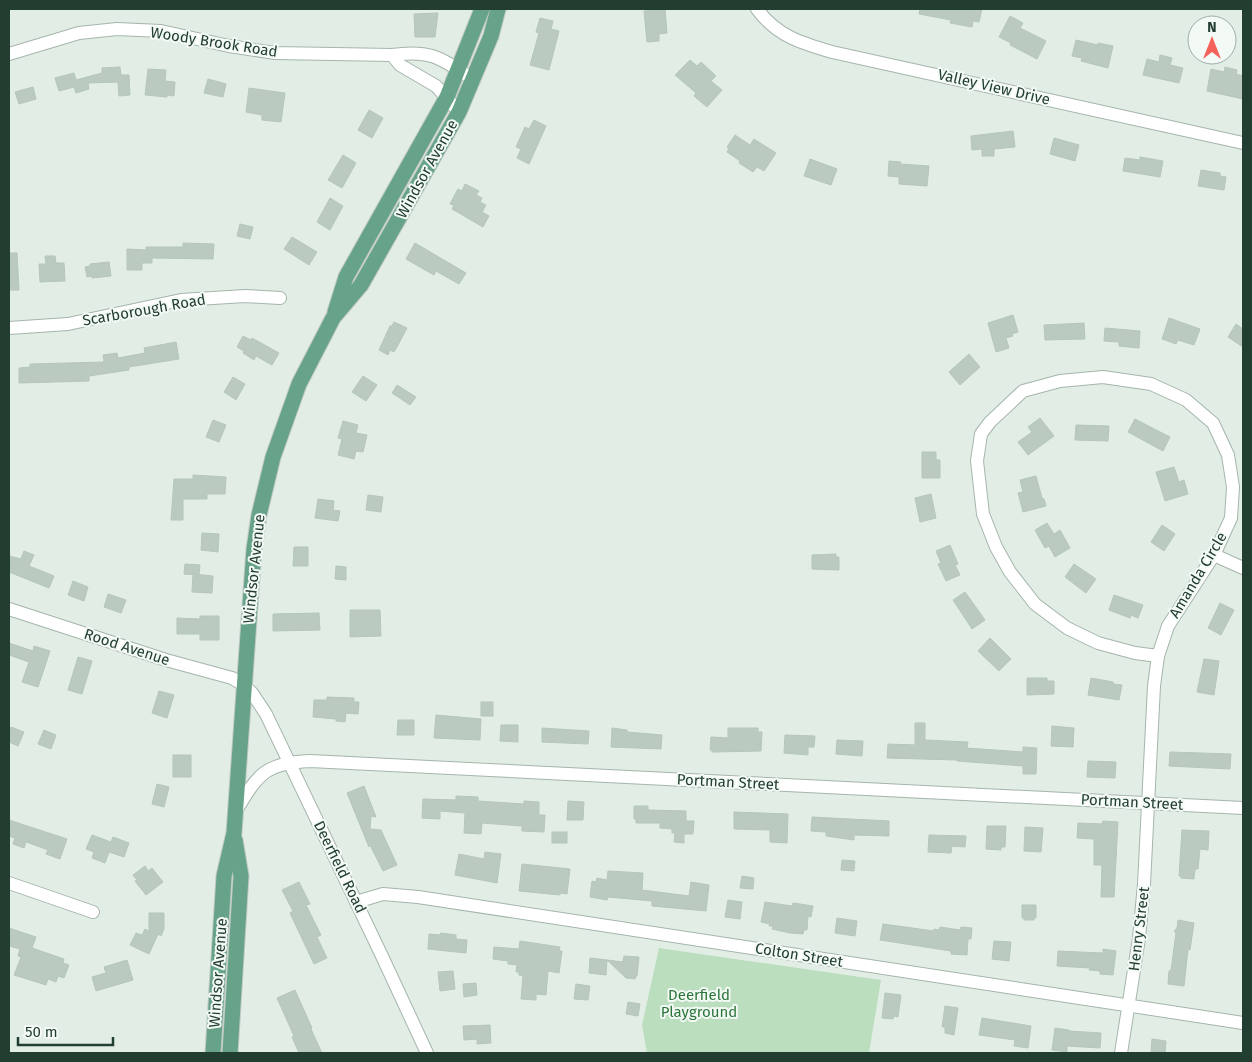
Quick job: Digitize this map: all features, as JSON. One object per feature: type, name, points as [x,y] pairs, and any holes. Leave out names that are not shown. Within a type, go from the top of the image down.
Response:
[{"type":"main road","name":"Windsor Avenue","points":[[212,1053],[224,876],[234,833],[254,549],[265,488],[273,457],[290,406],[308,364],[333,318],[346,276],[446,96],[459,70],[482,9]]},
{"type":"main road","name":"Windsor Avenue","points":[[333,318],[361,285],[459,112],[491,36],[498,9]]},
{"type":"main road","name":"Windsor Avenue","points":[[230,1053],[241,876],[234,833]]},
{"type":"street","name":"Valley View Drive","points":[[757,9],[780,33],[804,44],[832,52],[1243,143]]},
{"type":"street","name":"Woody Brook Road","points":[[9,54],[79,34],[117,29],[161,31],[229,46],[275,53],[424,54],[445,60],[474,80]]},
{"type":"street","points":[[392,55],[400,65],[436,86],[459,112]]},
{"type":"street","name":"Scarborough Road","points":[[9,328],[68,324],[181,300],[245,296],[280,298]]},
{"type":"street","name":"Amanda Circle","points":[[1149,803],[1149,763],[1158,656],[1168,626],[1214,555],[1231,518],[1233,487],[1228,456],[1213,423],[1186,400],[1151,384],[1102,377],[1060,380],[1023,391],[990,422],[981,434],[977,461],[983,514],[996,547],[1005,564],[1035,604],[1067,628],[1098,643],[1135,653],[1158,656]]},
{"type":"street","points":[[1214,555],[1243,568]]},
{"type":"street","name":"Rood Avenue","points":[[9,609],[150,655],[225,675],[244,686]]},
{"type":"street","name":"Deerfield Road","points":[[244,686],[263,708],[427,1053]]},
{"type":"street","name":"Portman Street","points":[[235,813],[252,784],[260,776],[275,767],[290,763],[320,762],[1243,808]]},
{"type":"street","name":"Henry Street","points":[[1121,1053],[1139,938],[1149,803]]},
{"type":"street","points":[[9,883],[93,912]]},
{"type":"street","name":"Colton Street","points":[[356,902],[383,894],[418,897],[1243,1023]]},
{"type":"green space","name":"Deerfield Playground","points":[[659,948],[881,980],[869,1053],[647,1053],[642,1025]]},
{"type":"building","points":[[646,9],[665,9],[667,33],[659,34],[659,41],[647,42],[644,11]]},
{"type":"building","points":[[920,9],[982,9],[979,22],[973,21],[972,27],[950,23],[951,20],[919,14]]},
{"type":"building","points":[[438,13],[435,37],[415,37],[414,14]]},
{"type":"building","points":[[1010,16],[1023,23],[1020,28],[1046,41],[1037,59],[999,37]]},
{"type":"building","points":[[540,18],[553,21],[551,29],[559,31],[549,70],[530,65],[539,33],[536,32]]},
{"type":"building","points":[[1076,40],[1113,46],[1108,68],[1081,61],[1082,58],[1072,56]]},
{"type":"building","points":[[1160,55],[1172,58],[1170,65],[1183,68],[1179,83],[1143,75],[1147,59],[1159,62]]},
{"type":"building","points":[[690,60],[697,66],[701,62],[716,76],[711,81],[722,90],[707,107],[694,96],[696,93],[675,75]]},
{"type":"building","points":[[120,67],[121,75],[129,75],[130,95],[119,96],[118,82],[88,83],[89,89],[76,93],[74,87],[59,91],[55,78],[74,73],[76,80],[102,73],[102,68]]},
{"type":"building","points":[[1225,67],[1237,70],[1236,74],[1243,76],[1243,99],[1207,91],[1211,69],[1224,72]]},
{"type":"building","points":[[148,69],[166,70],[165,81],[175,82],[174,96],[145,95]]},
{"type":"building","points":[[208,79],[226,84],[223,97],[204,93]]},
{"type":"building","points":[[33,87],[36,99],[19,104],[15,92]]},
{"type":"building","points":[[249,88],[285,93],[281,122],[262,120],[262,115],[246,112]]},
{"type":"building","points":[[369,110],[383,118],[372,138],[358,130]]},
{"type":"building","points":[[534,120],[546,126],[529,164],[517,158],[521,149],[516,147],[525,127],[529,129]]},
{"type":"building","points":[[1013,131],[1015,147],[994,149],[994,156],[982,156],[982,149],[972,150],[971,136]]},
{"type":"building","points":[[735,135],[750,145],[754,139],[776,153],[764,171],[757,167],[753,172],[727,152],[729,148],[727,147]]},
{"type":"building","points":[[1054,138],[1079,145],[1075,161],[1050,154]]},
{"type":"building","points":[[343,155],[356,163],[342,188],[328,180]]},
{"type":"building","points":[[1140,157],[1163,161],[1160,177],[1123,171],[1125,158],[1140,160]]},
{"type":"building","points":[[810,159],[837,169],[831,185],[804,176]]},
{"type":"building","points":[[889,161],[901,162],[900,164],[929,166],[927,186],[899,184],[899,177],[888,176]]},
{"type":"building","points":[[1201,170],[1220,173],[1220,176],[1226,177],[1224,190],[1198,186]]},
{"type":"building","points":[[465,184],[479,191],[476,195],[482,198],[480,202],[486,205],[482,212],[489,216],[483,227],[452,209],[454,205],[450,204],[458,189],[462,191]]},
{"type":"building","points":[[330,198],[343,206],[330,230],[317,222]]},
{"type":"building","points":[[240,224],[253,227],[250,239],[237,236]]},
{"type":"building","points":[[292,237],[317,252],[309,265],[284,249]]},
{"type":"building","points":[[183,243],[214,244],[213,259],[152,258],[152,263],[142,263],[142,270],[127,270],[127,249],[146,250],[146,247],[183,247]]},
{"type":"building","points":[[415,243],[466,273],[459,284],[436,271],[434,275],[406,259]]},
{"type":"building","points":[[9,253],[17,253],[19,290],[9,290]]},
{"type":"building","points":[[45,256],[55,256],[56,263],[64,263],[65,281],[40,282],[39,264],[46,264]]},
{"type":"building","points":[[109,262],[111,276],[87,277],[85,267],[90,266],[90,264]]},
{"type":"building","points":[[1013,315],[1018,332],[1006,338],[1009,348],[996,352],[988,323]]},
{"type":"building","points":[[1169,318],[1200,329],[1194,345],[1178,340],[1176,344],[1162,339]]},
{"type":"building","points":[[394,322],[407,328],[394,352],[390,350],[388,355],[379,350],[390,326]]},
{"type":"building","points":[[1084,323],[1085,339],[1045,340],[1044,325]]},
{"type":"building","points":[[1236,324],[1243,329],[1243,347],[1228,337]]},
{"type":"building","points":[[1105,328],[1140,331],[1139,348],[1119,346],[1119,342],[1104,341]]},
{"type":"building","points":[[243,336],[251,340],[252,338],[279,353],[272,365],[256,356],[254,360],[237,347]]},
{"type":"building","points":[[176,342],[179,359],[129,367],[129,370],[89,376],[89,381],[19,383],[19,368],[30,367],[30,364],[104,362],[103,355],[117,353],[118,358],[145,353],[144,348]]},
{"type":"building","points":[[969,354],[980,367],[960,385],[949,372]]},
{"type":"building","points":[[363,376],[377,385],[366,401],[352,392]]},
{"type":"building","points":[[233,377],[245,384],[236,400],[224,392]]},
{"type":"building","points":[[397,385],[416,397],[410,405],[392,393]]},
{"type":"building","points":[[1040,418],[1054,436],[1028,455],[1018,442],[1032,432],[1028,427]]},
{"type":"building","points":[[1135,419],[1170,437],[1163,451],[1128,432]]},
{"type":"building","points":[[213,420],[226,425],[219,442],[206,437]]},
{"type":"building","points":[[343,421],[358,425],[356,433],[367,435],[363,452],[356,451],[354,459],[338,455],[342,439],[338,438]]},
{"type":"building","points":[[1076,425],[1109,426],[1108,441],[1075,440]]},
{"type":"building","points":[[922,452],[936,452],[936,460],[940,460],[940,478],[922,478]]},
{"type":"building","points":[[1174,467],[1179,482],[1184,480],[1188,494],[1165,501],[1156,472]]},
{"type":"building","points":[[193,475],[226,477],[225,494],[207,494],[207,499],[183,499],[183,520],[171,520],[174,479],[193,479]]},
{"type":"building","points":[[1036,476],[1046,506],[1023,512],[1018,493],[1023,492],[1020,480]]},
{"type":"building","points":[[931,494],[936,518],[920,522],[915,498]]},
{"type":"building","points":[[368,495],[383,497],[381,512],[366,510]]},
{"type":"building","points":[[318,499],[334,501],[333,510],[340,511],[338,521],[315,518]]},
{"type":"building","points":[[1047,523],[1054,534],[1060,530],[1070,548],[1055,557],[1049,546],[1045,548],[1035,530]]},
{"type":"building","points":[[1162,525],[1175,534],[1164,551],[1151,542]]},
{"type":"building","points":[[202,533],[219,534],[218,552],[201,550]]},
{"type":"building","points":[[950,545],[958,564],[955,565],[960,575],[946,581],[938,564],[941,563],[936,551]]},
{"type":"building","points":[[294,547],[308,547],[308,566],[293,566]]},
{"type":"building","points":[[24,551],[34,555],[29,566],[54,576],[49,588],[9,572],[9,556],[21,559]]},
{"type":"building","points":[[836,554],[836,557],[839,557],[839,570],[812,569],[812,555]]},
{"type":"building","points":[[185,564],[200,565],[199,575],[184,574]]},
{"type":"building","points":[[1074,564],[1096,579],[1086,593],[1065,577]]},
{"type":"building","points":[[336,566],[346,567],[346,580],[335,579]]},
{"type":"building","points":[[193,574],[213,576],[212,593],[192,592]]},
{"type":"building","points":[[73,581],[88,587],[84,601],[68,595]]},
{"type":"building","points":[[965,592],[985,620],[972,629],[953,600]]},
{"type":"building","points":[[108,594],[126,600],[121,613],[104,607]]},
{"type":"building","points":[[1114,595],[1143,605],[1138,618],[1131,615],[1130,618],[1109,610]]},
{"type":"building","points":[[1220,603],[1234,610],[1221,635],[1208,628]]},
{"type":"building","points":[[350,610],[380,610],[381,636],[350,637]]},
{"type":"building","points":[[319,613],[320,630],[273,631],[273,614]]},
{"type":"building","points":[[200,616],[219,616],[219,640],[200,640],[200,634],[177,634],[177,618],[200,619]]},
{"type":"building","points":[[990,638],[1011,659],[999,671],[978,651]]},
{"type":"building","points":[[9,643],[33,651],[34,646],[50,651],[38,687],[22,682],[29,662],[9,655]]},
{"type":"building","points":[[78,657],[92,661],[82,694],[68,690]]},
{"type":"building","points":[[1204,659],[1219,661],[1214,695],[1197,692]]},
{"type":"building","points":[[1027,678],[1047,678],[1047,681],[1054,681],[1054,694],[1027,695]]},
{"type":"building","points":[[1091,678],[1122,685],[1119,700],[1088,695]]},
{"type":"building","points":[[159,691],[174,695],[167,718],[152,713]]},
{"type":"building","points":[[327,697],[354,698],[354,702],[359,702],[358,714],[346,713],[345,722],[336,721],[336,719],[313,717],[314,700],[327,700]]},
{"type":"building","points":[[481,702],[493,702],[493,716],[481,716]]},
{"type":"building","points":[[436,715],[481,719],[480,740],[434,738]]},
{"type":"building","points":[[398,720],[414,720],[414,735],[397,735]]},
{"type":"building","points":[[915,723],[925,723],[925,740],[968,742],[967,748],[1023,752],[1023,747],[1037,748],[1036,774],[1023,774],[1023,766],[957,760],[887,758],[888,744],[915,745]]},
{"type":"building","points":[[501,725],[518,725],[518,742],[500,741]]},
{"type":"building","points":[[1052,726],[1074,728],[1073,747],[1051,746]]},
{"type":"building","points":[[11,727],[24,732],[18,746],[9,742]]},
{"type":"building","points":[[542,728],[589,731],[588,744],[542,742]]},
{"type":"building","points":[[612,728],[627,730],[627,732],[662,735],[661,749],[611,747]]},
{"type":"building","points":[[728,728],[758,728],[758,732],[762,732],[761,751],[712,752],[710,750],[711,737],[728,738]]},
{"type":"building","points":[[44,730],[56,735],[51,749],[38,744]]},
{"type":"building","points":[[785,735],[815,736],[814,747],[808,747],[808,755],[784,753]]},
{"type":"building","points":[[837,740],[863,741],[862,756],[836,754]]},
{"type":"building","points":[[1170,752],[1231,754],[1230,769],[1169,766]]},
{"type":"building","points":[[173,755],[191,755],[191,777],[173,777]]},
{"type":"building","points":[[1088,761],[1116,762],[1115,778],[1087,777]]},
{"type":"building","points":[[157,784],[169,787],[164,807],[152,804]]},
{"type":"building","points":[[364,786],[376,817],[371,816],[370,829],[381,830],[397,865],[383,871],[369,843],[369,847],[347,793]]},
{"type":"building","points":[[456,796],[478,797],[478,801],[524,804],[524,801],[539,802],[539,815],[545,815],[544,832],[522,831],[522,826],[482,823],[481,834],[464,833],[465,813],[440,811],[440,819],[422,818],[423,799],[456,800]]},
{"type":"building","points":[[568,801],[584,802],[583,820],[567,820]]},
{"type":"building","points":[[634,806],[648,806],[648,810],[686,811],[686,821],[694,821],[693,834],[684,834],[684,843],[674,842],[675,833],[672,833],[672,829],[660,828],[660,823],[636,823],[636,819],[634,819]]},
{"type":"building","points":[[734,812],[788,814],[787,843],[770,842],[770,830],[734,829]]},
{"type":"building","points":[[812,817],[889,821],[889,836],[854,835],[854,840],[826,836],[826,832],[811,831]]},
{"type":"building","points":[[9,820],[67,839],[60,859],[46,854],[48,850],[26,842],[24,848],[13,844],[15,838],[9,836]]},
{"type":"building","points":[[1103,821],[1118,822],[1114,897],[1101,897],[1102,865],[1094,865],[1094,839],[1077,838],[1078,823],[1102,824]]},
{"type":"building","points":[[987,826],[1006,826],[1005,847],[1001,847],[1001,850],[986,849]]},
{"type":"building","points":[[1025,827],[1043,828],[1041,852],[1024,851]]},
{"type":"building","points":[[1182,830],[1209,831],[1208,850],[1200,849],[1198,869],[1195,869],[1194,879],[1181,878],[1179,876]]},
{"type":"building","points":[[552,832],[567,832],[567,843],[552,843]]},
{"type":"building","points":[[92,835],[111,842],[113,837],[129,843],[124,857],[109,852],[105,863],[92,858],[94,852],[86,849]]},
{"type":"building","points":[[929,835],[966,836],[965,847],[952,846],[951,853],[928,852]]},
{"type":"building","points":[[485,852],[501,854],[497,883],[455,875],[459,854],[484,859]]},
{"type":"building","points":[[842,860],[855,861],[854,871],[841,870]]},
{"type":"building","points":[[522,864],[570,869],[567,894],[519,891]]},
{"type":"building","points":[[145,866],[148,871],[152,868],[163,882],[146,895],[135,881],[137,880],[133,875]]},
{"type":"building","points":[[608,871],[643,873],[642,890],[689,896],[691,882],[709,885],[706,911],[652,906],[652,901],[608,897],[607,900],[590,897],[592,881],[596,882],[597,878],[607,880]]},
{"type":"building","points":[[742,876],[754,878],[753,889],[740,888]]},
{"type":"building","points":[[299,882],[310,904],[306,905],[321,935],[317,937],[327,958],[314,964],[290,913],[293,911],[282,890]]},
{"type":"building","points":[[728,900],[742,902],[740,919],[725,917]]},
{"type":"building","points":[[765,902],[792,906],[793,903],[813,906],[811,917],[808,916],[807,930],[804,930],[803,934],[790,933],[772,929],[773,926],[769,926],[770,924],[761,922]]},
{"type":"building","points":[[1022,905],[1036,905],[1036,918],[1034,920],[1024,920],[1022,918]]},
{"type":"building","points":[[149,913],[164,913],[164,929],[161,936],[158,934],[149,954],[130,945],[136,933],[142,935],[145,929],[149,931]]},
{"type":"building","points":[[837,918],[857,921],[855,936],[835,933]]},
{"type":"building","points":[[1178,920],[1194,923],[1190,950],[1188,949],[1184,986],[1168,984],[1176,933],[1174,931],[1177,928]]},
{"type":"building","points":[[883,924],[934,931],[934,929],[939,930],[940,927],[960,930],[961,927],[972,928],[971,939],[968,939],[967,955],[951,954],[951,951],[880,940]]},
{"type":"building","points":[[9,928],[36,937],[32,948],[64,959],[63,963],[69,965],[64,978],[58,976],[56,982],[48,979],[46,985],[14,975],[21,957],[18,956],[20,949],[9,946]]},
{"type":"building","points":[[441,933],[456,935],[456,939],[467,940],[466,953],[428,949],[429,934],[439,935]]},
{"type":"building","points":[[520,941],[560,947],[559,951],[562,951],[559,973],[548,971],[546,995],[536,994],[536,1000],[521,999],[523,976],[516,972],[517,965],[508,964],[508,961],[493,959],[494,947],[519,949]]},
{"type":"building","points":[[994,941],[1011,942],[1009,961],[992,959]]},
{"type":"building","points":[[1103,949],[1116,951],[1113,975],[1100,974],[1100,971],[1089,970],[1090,968],[1057,966],[1058,951],[1103,953]]},
{"type":"building","points":[[624,956],[639,957],[635,979],[626,978],[607,960],[623,962]]},
{"type":"building","points":[[590,958],[607,960],[606,975],[589,973]]},
{"type":"building","points":[[127,960],[133,980],[96,991],[92,977],[106,973],[104,967]]},
{"type":"building","points":[[453,971],[455,989],[440,991],[438,972]]},
{"type":"building","points":[[476,983],[477,995],[464,997],[463,984]]},
{"type":"building","points":[[576,984],[590,986],[588,1000],[574,999]]},
{"type":"building","points":[[295,990],[322,1053],[299,1053],[292,1037],[294,1036],[277,998]]},
{"type":"building","points":[[885,993],[901,995],[898,1017],[894,1016],[893,1019],[882,1018]]},
{"type":"building","points":[[628,1002],[640,1004],[638,1016],[626,1014]]},
{"type":"building","points":[[945,1006],[958,1008],[954,1035],[945,1033],[945,1027],[942,1027]]},
{"type":"building","points":[[982,1018],[1031,1026],[1028,1048],[1014,1046],[1015,1040],[979,1035]]},
{"type":"building","points":[[490,1025],[491,1043],[477,1044],[477,1039],[464,1040],[463,1026]]},
{"type":"building","points":[[1055,1028],[1101,1033],[1100,1048],[1067,1046],[1067,1052],[1052,1050]]},
{"type":"building","points":[[1152,1039],[1166,1041],[1165,1053],[1151,1053]]}]
